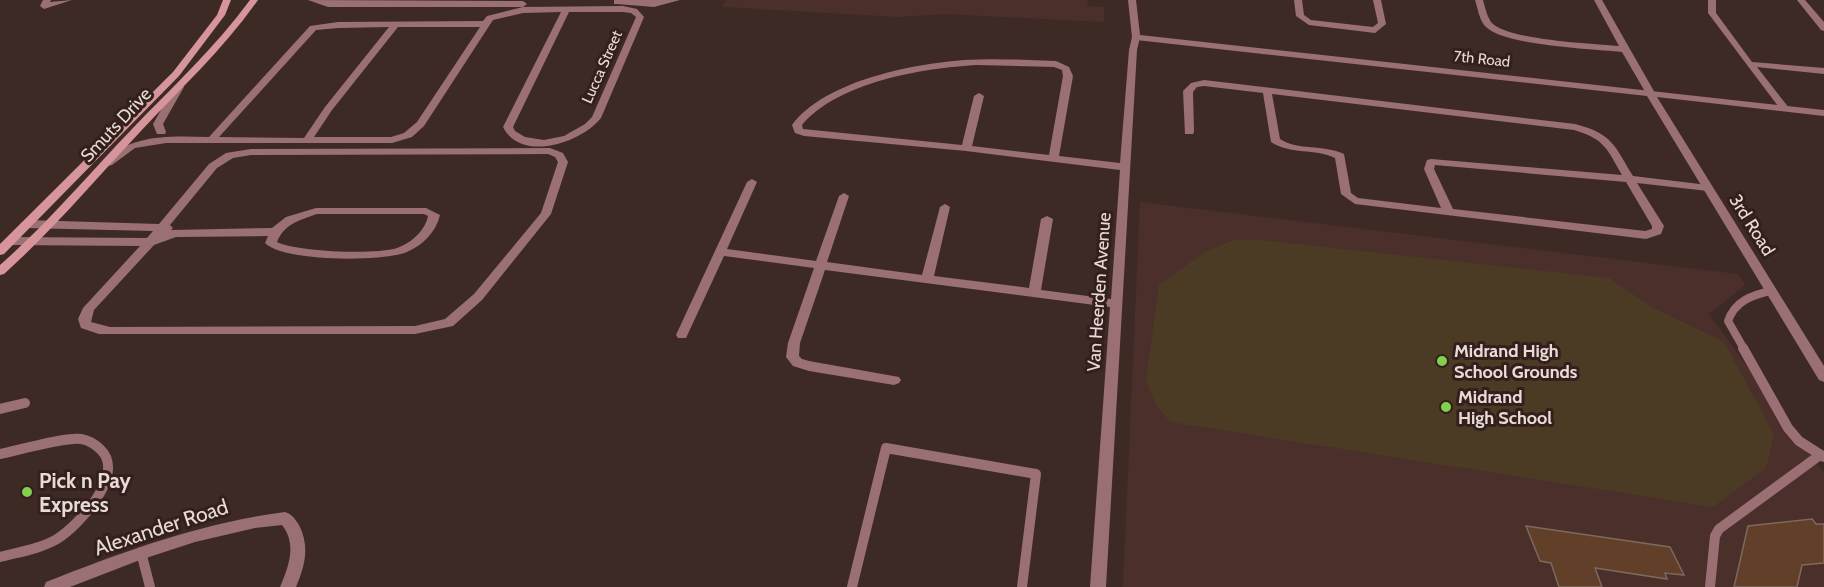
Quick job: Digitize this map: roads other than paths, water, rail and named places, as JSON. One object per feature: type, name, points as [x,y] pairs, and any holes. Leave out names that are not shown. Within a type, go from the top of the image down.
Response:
[{"type":"main road","name":"Smuts Drive","points":[[0,251],[176,74],[221,15],[227,0]]},
{"type":"main road","name":"Smuts Drive","points":[[0,271],[53,224],[95,173],[243,17],[254,0]]},
{"type":"street","points":[[46,0],[44,6],[68,0]]},
{"type":"street","points":[[312,0],[322,4],[490,1],[617,1],[654,4],[676,0]]},
{"type":"street","name":"Van Heerden Avenue","points":[[1098,587],[1125,167],[1136,37],[1132,0]]},
{"type":"street","points":[[1298,0],[1300,15],[1309,22],[1375,30],[1382,24],[1377,0]]},
{"type":"street","points":[[1479,0],[1488,24],[1500,32],[1523,38],[1624,49]]},
{"type":"street","name":"3rd Road","points":[[1598,0],[1650,93],[1824,377]]},
{"type":"street","points":[[1712,0],[1712,13],[1784,108]]},
{"type":"street","points":[[1801,0],[1824,28]]},
{"type":"street","name":"Lucca Street","points":[[628,9],[639,13],[640,16],[596,118],[586,130],[568,140],[545,142],[518,138],[511,134],[508,127],[566,10],[628,9]]},
{"type":"street","points":[[95,173],[125,149],[149,143],[209,138],[380,142],[392,140],[412,132],[421,124],[490,18],[512,11],[566,10]]},
{"type":"street","points":[[209,138],[313,28],[324,25],[484,24]]},
{"type":"street","points":[[307,141],[328,109],[395,25]]},
{"type":"street","name":"7th Road","points":[[1136,37],[1824,112]]},
{"type":"street","points":[[1054,158],[1068,76],[1066,69],[1056,64],[950,64],[877,80],[843,91],[803,116],[797,125],[799,131],[804,133],[966,148],[1125,167]]},
{"type":"street","points":[[1749,64],[1824,71]]},
{"type":"street","points":[[161,132],[158,124],[183,81]]},
{"type":"street","points":[[1189,132],[1188,91],[1194,85],[1204,83],[1575,127],[1595,133],[1608,143],[1658,226],[1653,233],[1372,204],[1348,197],[1340,156],[1330,151],[1289,147],[1275,140],[1267,91]]},
{"type":"street","points":[[966,148],[979,96]]},
{"type":"street","points":[[149,143],[161,132],[200,135],[209,138]]},
{"type":"street","points":[[550,151],[563,158],[552,201],[532,235],[468,309],[449,323],[430,328],[110,331],[91,329],[85,325],[84,319],[89,308],[150,242],[213,166],[224,158],[239,152],[550,151]]},
{"type":"street","points":[[1449,213],[1429,169],[1431,162],[1629,178],[1708,188]]},
{"type":"street","points":[[682,335],[752,182]]},
{"type":"street","points":[[844,196],[819,265],[794,343],[792,357],[798,363],[809,366],[894,380]]},
{"type":"street","points":[[927,279],[945,207]]},
{"type":"street","points":[[10,241],[150,242],[175,233],[275,232],[290,219],[316,211],[414,210],[426,211],[434,215],[431,226],[424,234],[411,245],[393,253],[287,250],[271,243],[275,232]]},
{"type":"street","points":[[1034,293],[1047,219]]},
{"type":"street","points":[[26,224],[164,226],[175,233]]},
{"type":"street","points":[[719,252],[1117,304]]},
{"type":"street","name":"Alexander Road","points":[[52,587],[141,552],[214,529],[285,518],[292,525],[300,549],[298,565],[288,587]]},
{"type":"lane","points":[[1710,587],[1715,536],[1719,529],[1822,456],[1799,441],[1788,428],[1728,321],[1735,306],[1755,294],[1771,291]]},
{"type":"lane","points":[[0,410],[26,403]]},
{"type":"lane","points":[[0,454],[80,439],[93,443],[106,455],[110,465],[109,474],[91,504],[72,528],[37,548],[0,557]]},
{"type":"lane","points":[[852,587],[886,448],[1036,474],[1022,587]]},
{"type":"lane","points":[[141,552],[150,587]]},
{"type":"place","name":"Midrand High School Grounds","points":[[1442,361]]},
{"type":"place","name":"Midrand High School","points":[[1446,407]]},
{"type":"place","name":"Pick n Pay Express","points":[[27,492]]}]
